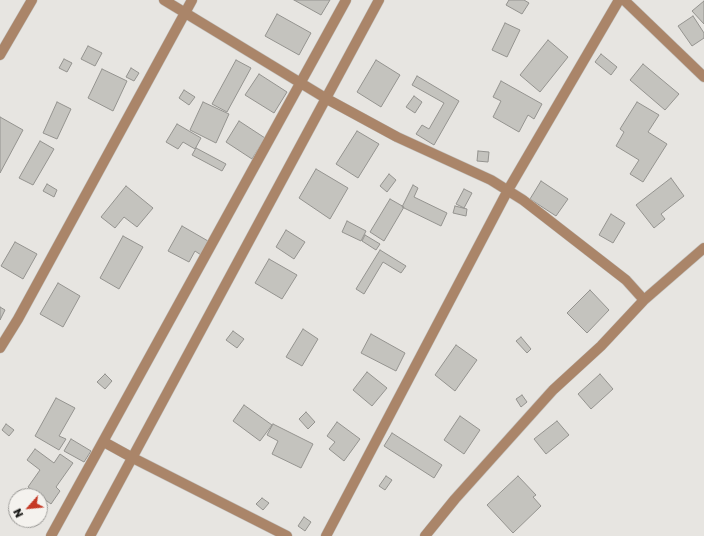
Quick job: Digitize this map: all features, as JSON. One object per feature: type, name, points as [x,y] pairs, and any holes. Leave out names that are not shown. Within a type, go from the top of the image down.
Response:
[{"type":"street","points":[[0,55],[32,0]]},
{"type":"street","points":[[164,0],[327,99],[397,137],[508,190],[548,218],[568,237],[626,280],[644,300]]},
{"type":"street","points":[[0,348],[18,319],[192,0]]},
{"type":"street","points":[[51,536],[346,0]]},
{"type":"street","points":[[90,536],[327,99],[379,0]]},
{"type":"street","points":[[326,536],[508,190],[619,0]]},
{"type":"street","points":[[624,0],[704,77]]},
{"type":"street","points":[[425,536],[455,499],[553,390],[601,346],[644,300],[704,248]]},
{"type":"street","points":[[104,442],[132,458],[287,536]]},
{"type":"building","points":[[294,0],[330,0],[321,15]]},
{"type":"building","points":[[509,0],[524,0],[529,3],[522,14],[506,5]]},
{"type":"building","points":[[704,1],[704,24],[692,11]]},
{"type":"building","points":[[277,14],[311,33],[299,55],[265,36]]},
{"type":"building","points":[[693,16],[704,33],[704,38],[692,46],[678,26]]},
{"type":"building","points":[[505,23],[520,30],[507,57],[492,50]]},
{"type":"building","points":[[548,40],[568,57],[540,92],[520,75]]},
{"type":"building","points":[[88,46],[102,53],[95,66],[81,59]]},
{"type":"building","points":[[601,54],[617,67],[611,75],[595,62]]},
{"type":"building","points":[[64,59],[72,63],[67,72],[59,68]]},
{"type":"building","points":[[236,60],[251,68],[227,112],[212,104]]},
{"type":"building","points":[[376,60],[400,75],[381,107],[357,92]]},
{"type":"building","points":[[643,64],[679,94],[665,110],[630,80]]},
{"type":"building","points":[[131,68],[139,73],[134,81],[126,77]]},
{"type":"building","points":[[102,69],[127,81],[113,111],[88,98]]},
{"type":"building","points":[[259,74],[287,92],[274,113],[245,95]]},
{"type":"building","points":[[417,76],[459,101],[434,145],[416,134],[422,125],[429,129],[444,103],[412,85]]},
{"type":"building","points":[[501,81],[542,104],[534,119],[528,115],[519,132],[493,117],[501,101],[493,97]]},
{"type":"building","points":[[184,90],[195,97],[189,105],[179,98]]},
{"type":"building","points":[[414,96],[422,102],[415,113],[406,107]]},
{"type":"building","points":[[57,102],[71,109],[57,139],[43,133]]},
{"type":"building","points":[[203,102],[229,114],[216,143],[190,130]]},
{"type":"building","points":[[637,102],[659,115],[648,132],[667,144],[643,182],[630,174],[639,160],[616,146],[624,132],[620,129]]},
{"type":"building","points":[[0,117],[23,130],[0,173]]},
{"type":"building","points":[[239,121],[265,138],[252,159],[226,142]]},
{"type":"building","points":[[177,124],[201,138],[195,149],[183,142],[178,149],[166,142]]},
{"type":"building","points":[[357,131],[379,144],[358,178],[336,164]]},
{"type":"building","points":[[40,141],[54,149],[33,185],[19,178]]},
{"type":"building","points":[[196,148],[226,164],[222,171],[192,155]]},
{"type":"building","points":[[478,151],[489,152],[488,162],[477,161]]},
{"type":"building","points":[[316,169],[348,188],[330,219],[299,198]]},
{"type":"building","points":[[389,174],[396,180],[387,192],[380,186]]},
{"type":"building","points":[[671,178],[684,196],[661,214],[665,219],[654,228],[636,205]]},
{"type":"building","points":[[541,181],[568,199],[556,216],[530,199]]},
{"type":"building","points":[[47,184],[57,190],[54,197],[43,191]]},
{"type":"building","points":[[413,185],[418,188],[414,197],[447,213],[441,226],[402,207]]},
{"type":"building","points":[[126,186],[153,208],[137,227],[124,217],[115,228],[101,217]]},
{"type":"building","points":[[464,189],[472,193],[464,208],[456,204]]},
{"type":"building","points":[[390,199],[404,207],[384,241],[370,232]]},
{"type":"building","points":[[455,206],[467,209],[466,216],[453,213]]},
{"type":"building","points":[[611,214],[625,223],[613,243],[599,235]]},
{"type":"building","points":[[347,221],[366,231],[361,241],[342,232]]},
{"type":"building","points":[[182,226],[208,241],[201,255],[195,251],[189,262],[168,251]]},
{"type":"building","points":[[286,230],[305,242],[294,259],[276,247]]},
{"type":"building","points":[[365,235],[380,244],[376,250],[362,241]]},
{"type":"building","points":[[123,236],[143,247],[119,289],[100,278]]},
{"type":"building","points":[[15,242],[37,254],[23,279],[1,266]]},
{"type":"building","points":[[380,250],[406,266],[401,273],[383,262],[364,294],[356,289]]},
{"type":"building","points":[[269,259],[297,275],[282,299],[255,283]]},
{"type":"building","points":[[58,283],[80,296],[63,327],[40,314]]},
{"type":"building","points":[[590,290],[609,310],[587,333],[567,313]]},
{"type":"building","points":[[0,307],[5,310],[0,320]]},
{"type":"building","points":[[303,329],[318,339],[302,366],[286,357]]},
{"type":"building","points":[[233,331],[244,339],[237,348],[226,340]]},
{"type":"building","points":[[371,334],[405,353],[396,371],[361,353]]},
{"type":"building","points":[[521,337],[531,349],[527,353],[516,341]]},
{"type":"building","points":[[456,345],[477,360],[455,391],[435,375]]},
{"type":"building","points":[[367,372],[387,388],[372,406],[353,390]]},
{"type":"building","points":[[105,374],[112,381],[105,389],[97,382]]},
{"type":"building","points":[[600,374],[613,389],[591,409],[578,394]]},
{"type":"building","points":[[522,395],[527,402],[521,407],[516,399]]},
{"type":"building","points":[[56,398],[75,408],[59,436],[66,439],[59,450],[35,436]]},
{"type":"building","points":[[244,405],[272,425],[260,441],[233,421]]},
{"type":"building","points":[[306,412],[315,422],[308,429],[299,419]]},
{"type":"building","points":[[460,416],[480,430],[464,454],[444,440]]},
{"type":"building","points":[[557,421],[569,435],[546,454],[534,439]]},
{"type":"building","points":[[337,422],[360,439],[344,461],[329,449],[335,442],[327,436]]},
{"type":"building","points":[[6,424],[14,430],[9,436],[2,430]]},
{"type":"building","points":[[273,424],[313,444],[301,468],[272,454],[278,441],[267,435]]},
{"type":"building","points":[[392,433],[442,465],[434,478],[384,446]]},
{"type":"building","points":[[71,439],[91,451],[84,462],[64,451]]},
{"type":"building","points":[[35,449],[54,463],[60,454],[73,463],[56,487],[60,491],[51,504],[48,502],[48,488],[28,487],[40,470],[27,460]]},
{"type":"building","points":[[386,476],[392,480],[385,490],[379,486]]},
{"type":"building","points":[[518,476],[536,495],[533,497],[541,506],[513,533],[487,505]]},
{"type":"building","points":[[262,498],[269,503],[263,510],[256,504]]},
{"type":"building","points":[[304,517],[311,522],[305,531],[298,526]]}]
